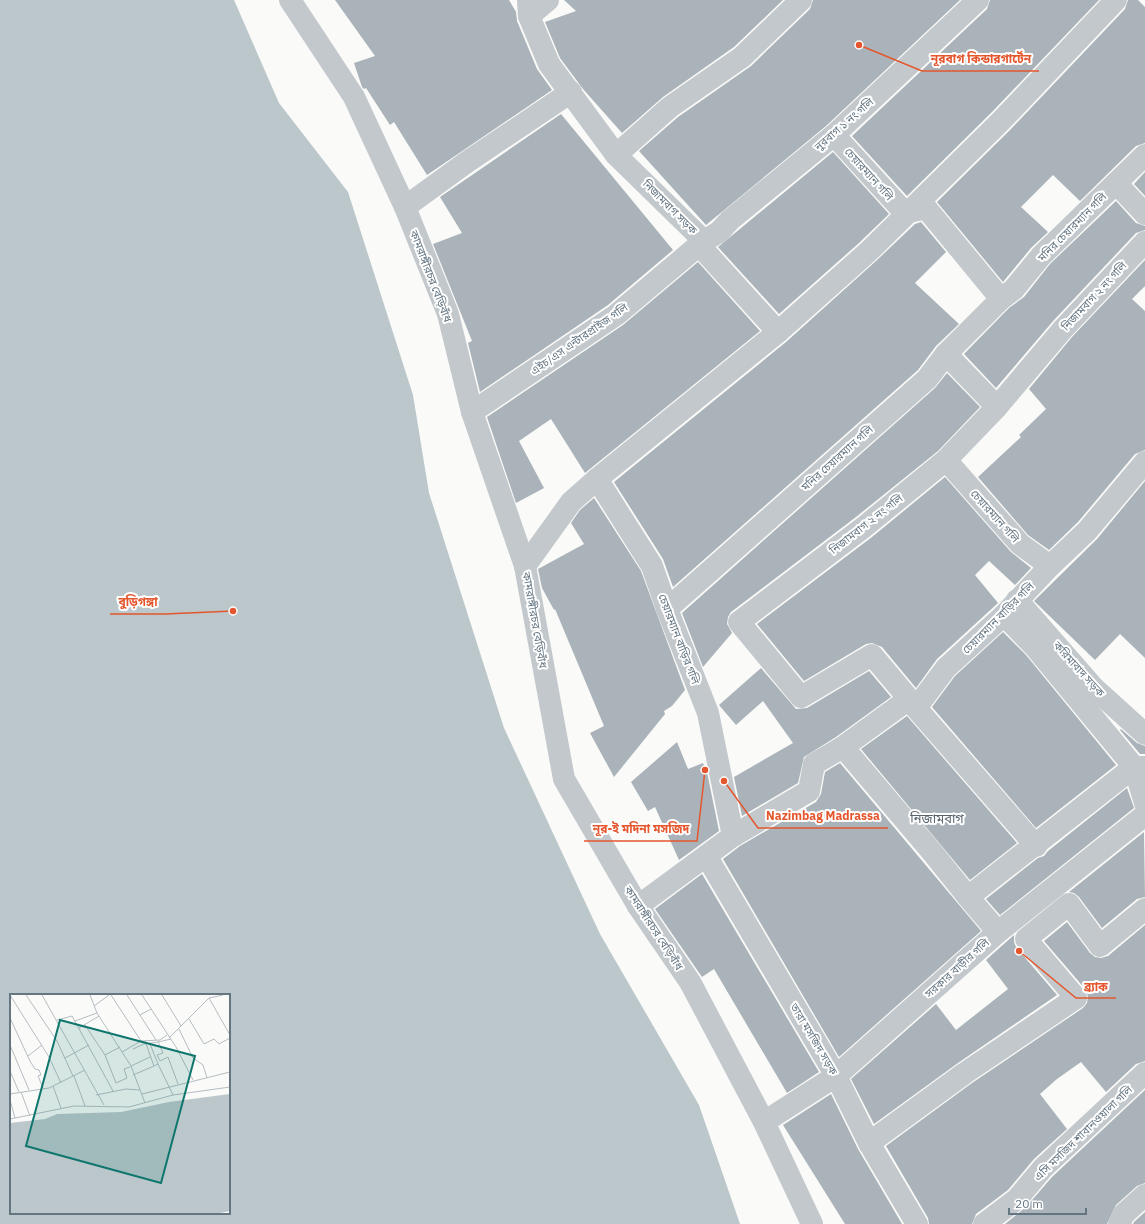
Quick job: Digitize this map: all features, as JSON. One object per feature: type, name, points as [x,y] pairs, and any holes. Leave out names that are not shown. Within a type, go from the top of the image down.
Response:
[{"type":"street","name":"কামরাঙ্গীরচর বেড়িবাঁধ","points":[[290,0],[354,97],[405,208],[448,314],[472,412],[526,566],[564,779],[638,906],[690,982],[764,1122],[812,1224]]},
{"type":"street","points":[[528,8],[548,0]]},
{"type":"street","points":[[616,154],[670,107],[742,57],[801,0]]},
{"type":"street","name":"নুরবাগ ১ নং গলি","points":[[702,243],[719,232],[730,220],[834,135],[978,0]]},
{"type":"street","points":[[526,566],[571,502],[597,479],[778,332],[868,252],[905,213],[1001,121],[1116,0]]},
{"type":"street","name":"নিজামবাগ সড়ক","points":[[528,8],[549,64],[616,154],[702,243],[778,332]]},
{"type":"street","points":[[405,208],[467,162],[571,92]]},
{"type":"street","name":"চেয়ারম্যান গলি","points":[[834,135],[905,213]]},
{"type":"street","name":"মনির চেয়ারম্যান গলি","points":[[666,610],[926,379],[946,354],[1014,289],[1041,256],[1145,155]]},
{"type":"street","points":[[1116,183],[1145,214]]},
{"type":"street","points":[[905,213],[926,208],[1001,300]]},
{"type":"street","name":"নিজামবাগ ২ নং গলি","points":[[913,703],[872,655],[801,697],[739,622],[864,527],[946,460],[998,407],[1063,329],[1145,242]]},
{"type":"street","name":"এইচ/এস এন্টারপ্রাইজ গলি","points":[[472,412],[616,315],[702,243]]},
{"type":"street","points":[[946,354],[998,407]]},
{"type":"street","name":"চেয়ারম্যান গলি","points":[[946,460],[1020,544],[1050,566]]},
{"type":"street","name":"চেয়ারম্যান বাড়ির গলি","points":[[638,906],[733,836],[809,791],[814,764],[913,703],[946,668],[1010,608],[1050,566],[1087,531],[1145,462]]},
{"type":"street","name":"চেয়ারম্যান বাড়ির গলি","points":[[597,479],[652,566],[666,610],[708,713],[733,836]]},
{"type":"street","points":[[1010,608],[1045,659],[1140,767],[1145,803]]},
{"type":"street","name":"করিমাবাদ সড়ক","points":[[1010,608],[1145,734]]},
{"type":"street","points":[[913,703],[1036,846]]},
{"type":"street","points":[[843,747],[968,897],[1140,767]]},
{"type":"street","points":[[998,932],[1145,815]]},
{"type":"street","name":"তারা মসজিদ সড়ক","points":[[706,857],[836,1076],[869,1143],[917,1224]]},
{"type":"street","name":"সরকার বাড়ীর গলি","points":[[764,1122],[836,1076],[998,932],[968,897]]},
{"type":"street","points":[[869,1143],[965,1073],[1076,998],[1026,939],[1069,904],[1100,946],[1145,909]]},
{"type":"street","name":"এসি মসজিদ শাবানওয়ালা গলি","points":[[984,1224],[1017,1199],[1043,1168],[1145,1073]]},
{"type":"street","points":[[1119,1224],[1124,1214],[1145,1195]]},
{"type":"shaded area","points":[[0,0],[234,0],[279,103],[348,192],[413,395],[429,493],[504,728],[600,934],[699,1105],[740,1224],[0,1224]]},
{"type":"building","points":[[335,0],[509,0],[516,12],[517,21],[537,69],[552,90],[427,175],[394,122],[390,125],[366,88],[364,89],[362,87],[354,63],[375,56]]},
{"type":"building","points":[[564,0],[783,0],[734,47],[663,97],[622,133],[583,89],[560,58],[545,22],[576,11]]},
{"type":"building","points":[[813,0],[960,0],[826,126],[706,225],[639,151],[678,117],[751,66],[810,9]]},
{"type":"building","points":[[990,0],[1099,0],[992,112],[907,196],[852,136],[987,9]]},
{"type":"building","points":[[1128,0],[1138,0],[1145,7],[1145,143],[1136,146],[1080,201],[1053,175],[1021,207],[1048,232],[1031,248],[1003,282],[937,202],[1010,130],[1125,9]]},
{"type":"building","points":[[561,114],[673,250],[608,305],[480,392],[468,343],[472,341],[433,244],[462,233],[440,197]]},
{"type":"building","points":[[833,152],[889,214],[859,243],[779,314],[718,247]]},
{"type":"building","points":[[1145,172],[1145,196],[1134,184]]},
{"type":"building","points":[[1116,201],[1136,223],[1145,226],[1145,230],[1136,233],[1054,320],[996,388],[964,354],[1009,308],[1024,297],[1050,264]]},
{"type":"building","points":[[921,222],[946,252],[915,283],[959,324],[936,346],[918,370],[673,587],[663,559],[614,482],[786,342],[915,224]]},
{"type":"building","points":[[1145,260],[1145,286],[1132,299],[1145,311],[1145,450],[1135,454],[1078,522],[1049,550],[1028,535],[978,477],[1021,437],[1019,435],[1046,409],[1029,389],[1072,337]]},
{"type":"building","points":[[698,262],[760,331],[585,473],[551,419],[519,441],[544,488],[516,503],[487,417],[623,325]]},
{"type":"building","points":[[947,373],[980,407],[938,451],[856,517],[731,612],[728,617],[727,624],[732,633],[703,667],[682,613],[935,388]]},
{"type":"building","points":[[945,477],[1011,552],[1031,568],[1015,585],[989,561],[975,575],[998,603],[937,659],[916,688],[882,647],[872,643],[866,644],[804,681],[757,624],[872,537]]},
{"type":"building","points":[[1145,481],[1145,658],[1120,634],[1095,660],[1034,601],[1097,539]]},
{"type":"building","points":[[594,498],[641,571],[685,690],[672,706],[664,711],[665,714],[614,777],[590,733],[604,726],[555,609],[554,610],[542,588],[538,569],[584,544],[571,523],[580,510]]},
{"type":"building","points":[[1003,632],[1026,655],[1116,765],[1036,828],[932,707],[955,676]]},
{"type":"building","points":[[761,668],[796,709],[807,708],[869,671],[891,697],[836,737],[804,757],[798,783],[742,816],[734,777],[793,743],[763,701],[736,725],[719,705]]},
{"type":"building","points":[[907,716],[1017,843],[970,880],[861,749]]},
{"type":"building","points":[[1121,729],[1137,743],[1145,746],[1145,754],[1140,754],[1120,730]]},
{"type":"building","points":[[677,742],[688,769],[703,763],[707,772],[719,831],[679,860],[655,807],[648,811],[631,782]]},
{"type":"building","points":[[840,763],[981,931],[839,1057],[723,859],[740,846],[816,802],[821,794],[825,772]]},
{"type":"building","points":[[1127,788],[1134,808],[1000,915],[986,899],[1038,858],[1044,856],[1048,851]]},
{"type":"building","points":[[1144,832],[1145,897],[1137,899],[1102,928],[1079,897],[1074,893],[1069,892]]},
{"type":"building","points":[[702,874],[819,1072],[787,1093],[714,969],[702,977],[655,909]]},
{"type":"building","points":[[1067,922],[1090,953],[1095,957],[1101,958],[1108,956],[1145,925],[1145,1061],[1136,1064],[1106,1092],[1081,1062],[1057,1079],[1040,1094],[1067,1129],[1034,1159],[1008,1190],[976,1214],[972,1224],[929,1224],[928,1218],[886,1146],[972,1083],[1083,1008],[1087,1003],[1088,997],[1086,990],[1044,941]]},
{"type":"building","points":[[1014,935],[1016,947],[1057,995],[958,1063],[874,1124],[851,1079],[936,1004],[956,1030],[1008,989],[986,960]]},
{"type":"building","points":[[1145,1090],[1145,1183],[1137,1186],[1116,1205],[1107,1224],[1005,1224],[1026,1207],[1052,1177]]},
{"type":"building","points":[[831,1094],[858,1149],[902,1224],[845,1224],[783,1125]]},
{"type":"building","points":[[1145,1212],[1145,1224],[1133,1224],[1134,1222]]},
{"type":"place","name":"নূরবাগ কিন্ডারগার্টেন","points":[[859,45]]},
{"type":"place","name":"বুড়িগঙ্গা","points":[[233,611]]},
{"type":"place","name":"নূর-ই মদিনা মসজিদ","points":[[705,770]]},
{"type":"place","name":"Nazimbag Madrassa","points":[[724,781]]},
{"type":"place","name":"ব্র্যাক","points":[[1019,951]]},
{"type":"district","name":"নিজামবাগ","points":[[937,818]]}]
